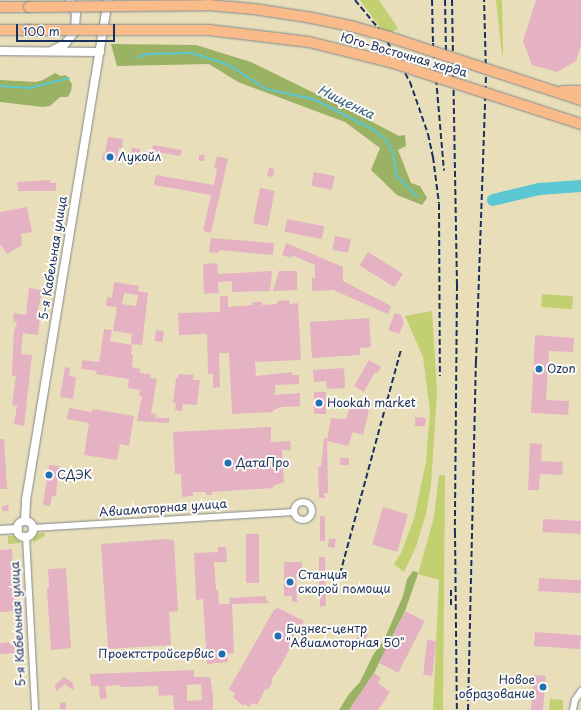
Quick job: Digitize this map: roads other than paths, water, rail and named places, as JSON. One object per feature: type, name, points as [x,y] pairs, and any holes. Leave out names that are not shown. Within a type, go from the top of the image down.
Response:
[{"type":"main road","name":"Юго-Восточная хорда","points":[[0,7],[208,5],[307,16],[351,26],[389,37],[581,100]]},
{"type":"main road","name":"Юго-Восточная хорда","points":[[0,30],[209,30],[309,42],[390,62],[581,124]]},
{"type":"main road","name":"Юго-Восточная хорда","points":[[540,87],[563,91],[581,91]]},
{"type":"street","points":[[44,52],[61,48],[72,36],[77,20],[75,9],[70,0]]},
{"type":"street","name":"5-я Кабельная улица","points":[[25,521],[26,500],[108,0]]},
{"type":"street","points":[[0,51],[100,52]]},
{"type":"street","name":"Авиамоторная улица","points":[[33,528],[294,512]]},
{"type":"street","points":[[25,521],[30,522],[33,528],[30,535],[26,536],[21,535],[18,529],[19,524],[25,521]]},
{"type":"street","points":[[0,530],[18,529]]},
{"type":"street","name":"5-я Кабельная улица","points":[[26,536],[35,710]]},
{"type":"street","points":[[573,710],[575,700],[581,691]]},
{"type":"waterway","name":"Нищенка","points":[[138,57],[147,54],[192,53],[229,65],[266,89],[313,99],[374,130],[384,138],[392,150],[397,176],[417,197]]},
{"type":"waterway","name":"Нищенка","points":[[0,86],[30,88],[69,78]]},
{"type":"waterway","name":"Нищенка","points":[[493,200],[539,189],[581,186]]},
{"type":"railway","points":[[355,0],[383,34],[410,82],[428,134],[433,157],[439,204],[440,376]]},
{"type":"railway","points":[[432,0],[433,43],[444,171]]},
{"type":"railway","points":[[445,0],[446,53]]},
{"type":"railway","points":[[452,0],[457,285],[455,532],[457,710]]},
{"type":"railway","points":[[468,710],[476,362],[486,74],[484,0]]},
{"type":"railway","points":[[340,574],[401,349]]},
{"type":"railway","points":[[451,587],[451,605]]},
{"type":"place","name":"Лукойл","points":[[110,157]]},
{"type":"place","name":"Ozon","points":[[539,369]]},
{"type":"place","name":"Hookah market","points":[[319,403]]},
{"type":"place","name":"ДатаПро","points":[[228,463]]},
{"type":"place","name":"СДЭК","points":[[49,475]]},
{"type":"place","name":"Станция скорой помощи","points":[[290,582]]},
{"type":"place","name":"Бизнес-центр \"Авиамоторная 50\"","points":[[278,636]]},
{"type":"place","name":"Проектстройсервис","points":[[222,654]]},
{"type":"place","name":"Новое образование","points":[[543,687]]}]
